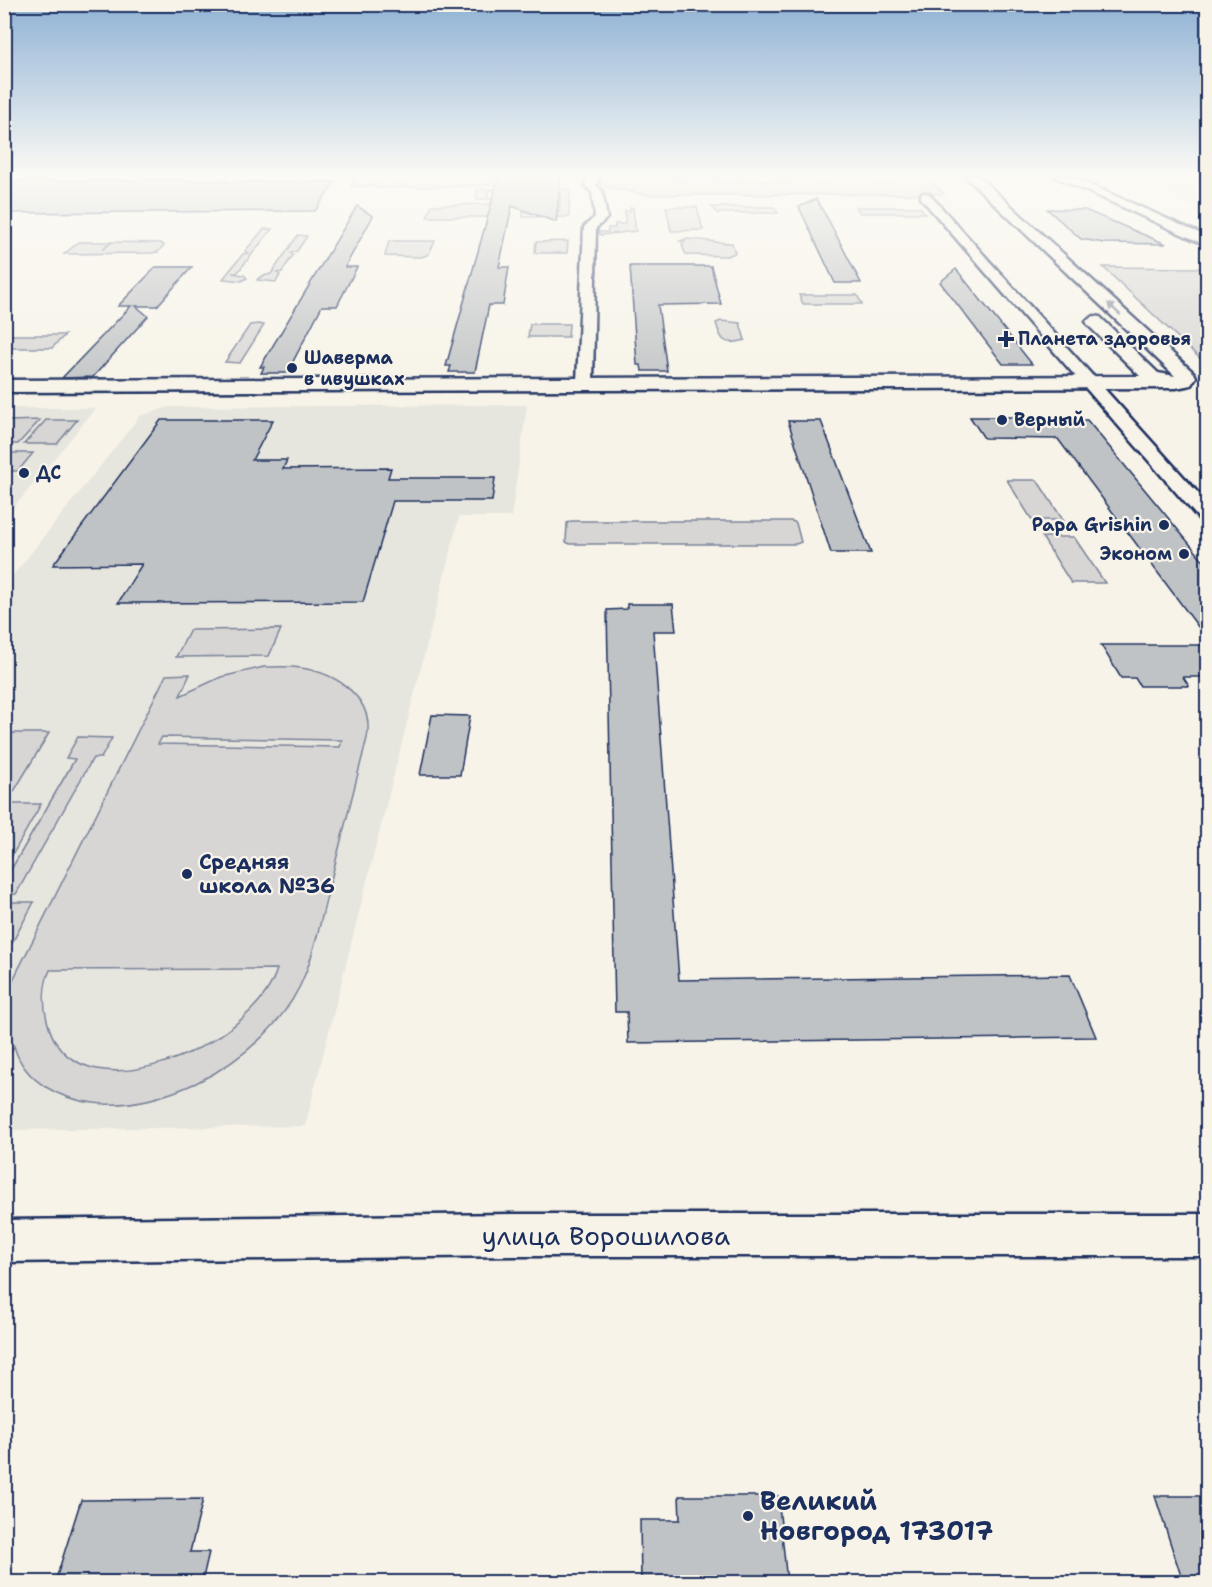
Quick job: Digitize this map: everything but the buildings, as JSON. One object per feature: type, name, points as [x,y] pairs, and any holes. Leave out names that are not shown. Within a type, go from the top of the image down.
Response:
[{"type":"street","points":[[585,382],[589,250]]},
{"type":"street","points":[[973,250],[1208,517]]},
{"type":"street","points":[[4,386],[585,382],[1090,383],[1159,379],[1184,381],[1187,377],[1051,250]]},
{"type":"street","points":[[1085,311],[1159,379]]},
{"type":"street","name":"улица Ворошилова","points":[[4,1241],[493,1235],[1208,1235]]},
{"type":"shaded area","points":[[69,250],[160,250],[152,253],[64,254]]},
{"type":"shaded area","points":[[255,250],[237,273],[232,273],[244,275],[247,278],[242,281],[223,279],[243,254],[248,253],[245,251]]},
{"type":"shaded area","points":[[288,250],[298,250],[291,253],[293,255],[282,272],[277,273],[280,275],[276,282],[257,280],[271,274]]},
{"type":"shaded area","points":[[387,250],[431,250],[429,254],[422,257],[385,256]]},
{"type":"shaded area","points":[[535,250],[567,250],[567,253],[535,253]]},
{"type":"shaded area","points":[[684,250],[734,250],[735,253],[727,256],[685,253]]},
{"type":"shaded area","points":[[1103,267],[1198,268],[1207,272],[1207,365]]},
{"type":"shaded area","points":[[799,295],[857,295],[862,304],[803,304]]},
{"type":"shaded area","points":[[721,321],[740,323],[745,340],[728,342],[722,338],[716,323]]},
{"type":"shaded area","points":[[530,324],[569,324],[568,337],[528,337]]},
{"type":"shaded area","points":[[250,325],[264,325],[240,363],[225,362]]},
{"type":"shaded area","points":[[5,335],[65,335],[52,348],[5,348]]},
{"type":"shaded area","name":"Средняя школа №36","points":[[527,405],[511,517],[459,517],[305,1126],[5,1130],[4,587],[140,416],[169,407]]},
{"type":"shaded area","name":"ДС","points":[[4,408],[96,408],[5,518],[4,518]]},
{"type":"shaded area","points":[[40,420],[18,444],[5,444],[5,425],[8,421]]},
{"type":"shaded area","points":[[46,420],[77,420],[57,444],[24,444]]},
{"type":"shaded area","points":[[5,453],[33,453],[18,471],[5,471]]},
{"type":"shaded area","points":[[1007,480],[1037,480],[1063,520],[1032,520]]},
{"type":"shaded area","points":[[571,521],[792,521],[796,523],[801,542],[796,544],[570,544],[566,542],[567,523]]},
{"type":"shaded area","points":[[1042,537],[1074,537],[1105,583],[1071,583]]},
{"type":"shaded area","points":[[281,629],[269,656],[176,657],[190,630]]},
{"type":"shaded area","points":[[264,667],[292,667],[314,671],[327,675],[350,690],[365,711],[368,724],[367,738],[317,938],[306,972],[287,1007],[262,1038],[230,1063],[196,1083],[159,1097],[120,1104],[81,1101],[56,1093],[26,1070],[14,1046],[5,1065],[5,996],[166,675],[190,674],[180,696],[221,677]],"holes":[[[162,737],[341,740],[342,740],[340,747],[158,744]],[[277,969],[261,998],[235,1025],[200,1047],[162,1063],[124,1070],[89,1067],[63,1051],[47,1020],[44,1001],[50,970]]]},
{"type":"shaded area","points":[[13,733],[49,733],[13,793],[5,793],[5,746]]},
{"type":"shaded area","points":[[78,737],[112,738],[101,758],[93,758],[16,894],[5,895],[5,880],[75,759],[66,758]]},
{"type":"shaded area","points":[[4,804],[41,804],[5,868]]},
{"type":"shaded area","points":[[4,902],[34,902],[5,956]]},
{"type":"place","name":"Планета здоровья","points":[[1006,339]]},
{"type":"place","name":"Шаверма в ивушках","points":[[292,368]]},
{"type":"place","name":"Верный","points":[[1002,420]]},
{"type":"place","name":"ДС","points":[[24,473]]},
{"type":"place","name":"Papa Grishin","points":[[1164,525]]},
{"type":"place","name":"Эконом","points":[[1184,554]]},
{"type":"place","name":"Средняя школа №36","points":[[187,874]]},
{"type":"place","name":"Великий Новгород 173017","points":[[748,1516]]}]
